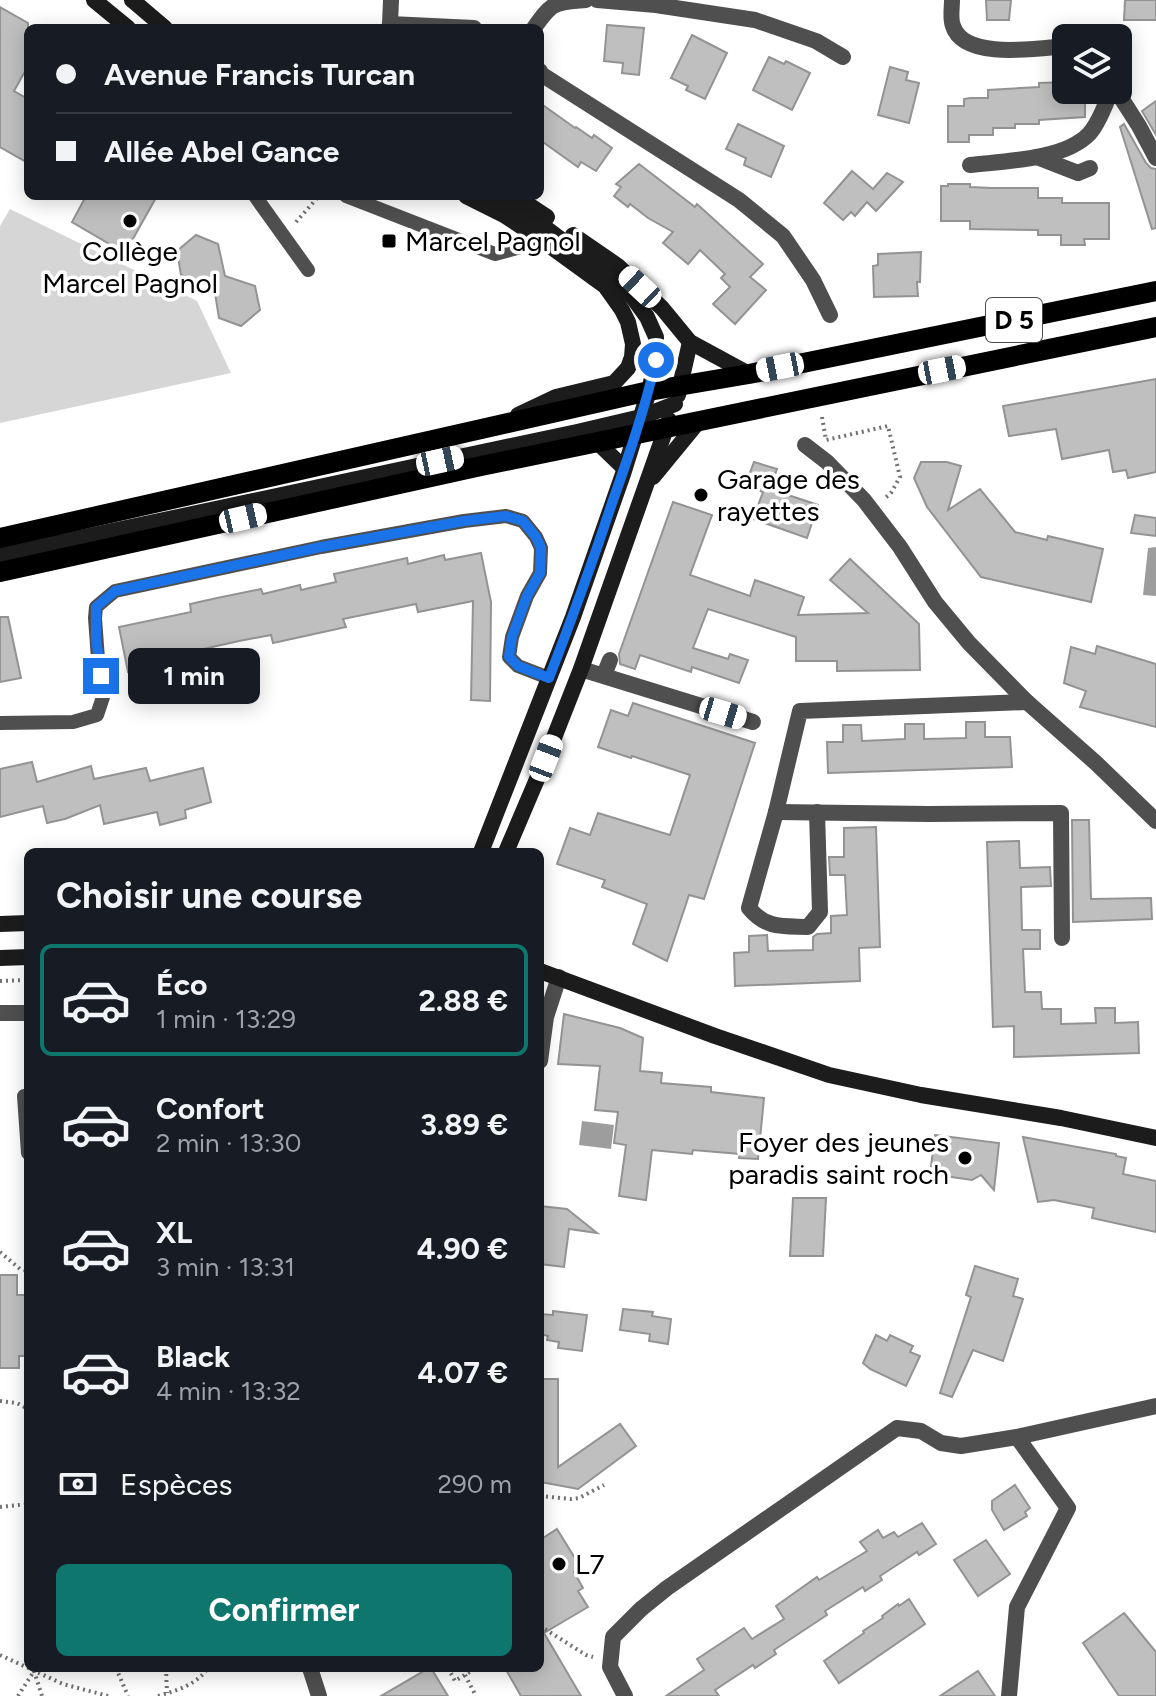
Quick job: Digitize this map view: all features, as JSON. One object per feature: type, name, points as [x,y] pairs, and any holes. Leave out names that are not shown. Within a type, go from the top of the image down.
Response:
[{"type":"main road","points":[[94,0],[123,24]]},
{"type":"main road","points":[[132,0],[160,24]]},
{"type":"main road","points":[[474,200],[504,215],[605,286],[628,322],[633,344],[628,368],[614,383],[556,397],[496,426]]},
{"type":"main road","points":[[483,848],[573,617],[624,468],[656,360],[656,337],[634,299],[613,279],[543,226],[498,200]]},
{"type":"main road","points":[[521,200],[618,266],[662,308],[690,342],[749,374]]},
{"type":"main road","name":"D 5","points":[[0,572],[597,442],[642,412],[678,394],[749,374],[1156,291]]},
{"type":"main road","name":"D 5","points":[[0,538],[496,426],[642,412],[666,428],[1156,327]]},
{"type":"main road","points":[[508,848],[581,669],[678,394],[690,342]]},
{"type":"main road","points":[[678,394],[866,357],[872,348]]},
{"type":"main road","points":[[0,555],[642,412]]},
{"type":"main road","points":[[644,487],[699,421]]},
{"type":"main road","points":[[597,442],[624,468]]},
{"type":"main road","points":[[0,924],[24,923]]},
{"type":"main road","points":[[0,958],[24,957]]},
{"type":"main road","points":[[544,972],[829,1075],[1156,1138]]},
{"type":"street","points":[[390,24],[391,0]]},
{"type":"street","points":[[537,24],[552,6],[586,0]]},
{"type":"street","points":[[597,0],[656,5],[755,20],[816,41],[843,57]]},
{"type":"street","points":[[952,0],[953,26],[962,39],[975,45],[1011,51],[1052,47]]},
{"type":"street","points":[[544,76],[739,200],[783,236],[813,280],[830,315]]},
{"type":"street","points":[[970,165],[1037,157],[1062,150],[1090,134],[1106,104]]},
{"type":"street","points":[[1124,104],[1156,158]]},
{"type":"street","points":[[1037,157],[1078,173],[1090,168]]},
{"type":"street","points":[[805,445],[827,462],[871,509],[935,602],[969,643],[1027,702],[1156,821]]},
{"type":"street","points":[[581,669],[607,668],[753,722]]},
{"type":"street","points":[[817,812],[820,912],[808,927],[778,926],[758,919],[749,908],[800,711],[1027,702]]},
{"type":"street","points":[[776,812],[1061,813],[1062,938]]},
{"type":"street","points":[[544,1032],[559,977]]},
{"type":"street","points":[[0,1013],[24,1013]]},
{"type":"street","points":[[625,1696],[610,1667],[613,1637],[641,1609],[897,1428],[921,1431],[941,1443],[961,1446],[1017,1437],[1156,1406]]},
{"type":"street","points":[[1009,1696],[1017,1607],[1068,1508],[1017,1437]]},
{"type":"street","points":[[311,1672],[319,1696]]},
{"type":"lane","points":[[258,200],[308,270]]},
{"type":"lane","points":[[356,200],[495,254],[543,241]]},
{"type":"lane","points":[[0,723],[73,722],[97,715],[104,694],[98,659],[96,607],[115,591],[321,547],[506,516],[523,521],[541,548],[540,573],[517,623],[509,657],[518,666],[549,678]]},
{"type":"path","points":[[284,236],[316,200]]},
{"type":"path","points":[[819,395],[826,440],[888,426],[900,477],[891,493],[871,509]]},
{"type":"path","points":[[0,981],[24,980]]},
{"type":"path","points":[[0,1252],[24,1270]]},
{"type":"path","points":[[0,1401],[24,1407]]},
{"type":"path","points":[[544,1496],[579,1498],[604,1485]]},
{"type":"path","points":[[0,1507],[24,1504]]},
{"type":"path","points":[[544,1629],[586,1655],[610,1662]]},
{"type":"path","points":[[0,1655],[24,1665]]},
{"type":"path","points":[[18,1696],[33,1672]]},
{"type":"path","points":[[36,1672],[42,1696]]},
{"type":"path","points":[[41,1672],[63,1684],[108,1696]]},
{"type":"path","points":[[118,1672],[128,1696]]},
{"type":"path","points":[[166,1672],[167,1693]]},
{"type":"path","points":[[158,1696],[183,1688],[201,1678],[205,1672]]},
{"type":"path","points":[[450,1672],[455,1681],[470,1672]]},
{"type":"path","points":[[465,1675],[476,1696]]},
{"type":"shaded area","points":[[10,209],[197,301],[231,373],[0,423],[0,226]]},
{"type":"shaded area","points":[[1156,547],[1156,596],[1143,595],[1148,548]]},
{"type":"shaded area","points":[[582,1121],[614,1125],[611,1149],[579,1145]]},
{"type":"building","points":[[986,0],[1011,0],[1009,20],[987,20]]},
{"type":"building","points":[[1125,0],[1156,0],[1156,20],[1124,20]]},
{"type":"building","points":[[0,7],[28,24],[24,24],[24,73],[14,91],[24,97],[24,161],[0,147]]},
{"type":"building","points":[[607,25],[644,28],[639,75],[622,73],[623,63],[604,61]]},
{"type":"building","points":[[692,35],[727,53],[705,99],[671,78]]},
{"type":"building","points":[[769,57],[784,64],[786,61],[810,73],[792,110],[753,90]]},
{"type":"building","points":[[890,67],[908,72],[906,80],[919,83],[909,123],[878,115]]},
{"type":"building","points":[[1039,83],[1052,83],[1052,104],[1085,104],[1085,117],[1039,120],[1039,124],[1015,124],[1015,128],[993,128],[993,135],[969,135],[969,142],[948,142],[948,106],[964,106],[964,99],[988,98],[988,90],[1039,87]]},
{"type":"building","points":[[1156,101],[1156,135],[1142,111]]},
{"type":"building","points":[[544,106],[575,128],[592,138],[594,135],[612,148],[596,171],[581,162],[578,167],[544,143]]},
{"type":"building","points":[[738,124],[784,146],[771,177],[744,165],[746,158],[726,149]]},
{"type":"building","points":[[1124,124],[1146,163],[1156,169],[1156,228],[1152,229],[1120,127]]},
{"type":"building","points":[[639,164],[695,207],[697,204],[763,264],[750,277],[766,290],[735,324],[713,304],[730,287],[721,278],[725,274],[700,250],[688,264],[663,243],[673,232],[614,196],[621,187],[616,184]]},
{"type":"building","points":[[852,171],[873,189],[887,173],[903,182],[876,211],[867,202],[855,216],[851,212],[843,220],[824,203]]},
{"type":"building","points":[[941,186],[1038,188],[1038,198],[1062,198],[1062,203],[1109,203],[1109,239],[1084,239],[1085,245],[1061,245],[1061,235],[1038,235],[1038,230],[970,229],[970,221],[941,221]]},
{"type":"building","points":[[84,200],[155,200],[125,253],[72,222]]},
{"type":"building","points":[[196,235],[218,244],[225,276],[255,286],[260,310],[241,326],[219,318],[214,287],[181,275],[177,251]]},
{"type":"building","points":[[921,252],[918,296],[874,297],[873,266],[878,265],[878,254]]},
{"type":"building","points":[[1156,379],[1156,472],[1128,478],[1126,470],[1113,472],[1109,450],[1062,459],[1056,429],[1009,436],[1003,406]]},
{"type":"building","points":[[754,462],[777,469],[770,489],[818,505],[807,538],[753,519],[763,492],[745,486]]},
{"type":"building","points":[[921,462],[947,462],[961,466],[948,510],[980,489],[1015,532],[1103,549],[1091,602],[981,577],[927,507],[914,478]]},
{"type":"building","points":[[673,502],[712,515],[690,575],[750,596],[755,580],[804,597],[798,615],[868,613],[830,580],[850,559],[919,624],[920,670],[837,671],[837,661],[796,661],[796,637],[708,609],[693,648],[728,659],[730,654],[748,660],[739,683],[692,667],[691,672],[640,655],[635,669],[620,664],[619,654]]},
{"type":"building","points":[[1135,515],[1156,518],[1156,536],[1131,533]]},
{"type":"building","points":[[481,553],[491,602],[490,701],[471,700],[473,601],[418,612],[416,604],[343,619],[346,627],[273,643],[271,635],[239,641],[199,650],[200,658],[128,672],[119,627],[191,612],[190,604],[217,598],[261,589],[263,594],[300,585],[301,590],[336,582],[334,574],[407,558],[408,564],[444,555],[445,560]]},
{"type":"building","points":[[0,617],[8,617],[21,678],[0,682]]},
{"type":"building","points":[[1097,646],[1156,664],[1156,727],[1080,707],[1086,691],[1064,683],[1071,647],[1095,654]]},
{"type":"building","points":[[633,703],[755,743],[704,899],[689,895],[667,961],[633,944],[647,904],[602,887],[605,880],[557,864],[570,828],[590,835],[598,813],[670,835],[690,775],[598,747],[611,710],[628,716]]},
{"type":"building","points":[[966,722],[985,722],[985,737],[1010,737],[1012,767],[828,773],[827,742],[843,742],[843,725],[861,725],[862,741],[905,739],[905,724],[924,724],[924,739],[966,738]]},
{"type":"building","points":[[32,762],[37,782],[91,766],[94,779],[146,768],[150,781],[203,768],[211,802],[185,810],[186,818],[160,825],[157,812],[104,824],[100,805],[47,823],[43,806],[0,817],[0,769]]},
{"type":"building","points":[[1072,820],[1089,820],[1091,899],[1151,898],[1152,919],[1073,922]]},
{"type":"building","points":[[876,827],[880,947],[859,948],[860,981],[735,986],[734,953],[749,952],[749,936],[767,935],[768,951],[813,950],[813,937],[831,933],[831,916],[847,915],[845,875],[830,875],[829,857],[844,857],[844,828]]},
{"type":"building","points":[[1019,841],[1020,868],[1050,867],[1051,886],[1021,887],[1022,930],[1040,930],[1040,949],[1023,949],[1025,992],[1041,992],[1042,1009],[1061,1009],[1061,1024],[1096,1023],[1095,1008],[1115,1008],[1115,1023],[1138,1022],[1139,1053],[1014,1057],[1014,1026],[993,1027],[987,842]]},
{"type":"building","points":[[564,1014],[620,1028],[643,1038],[640,1071],[662,1073],[661,1083],[711,1087],[711,1092],[764,1098],[758,1159],[739,1158],[740,1154],[693,1150],[692,1154],[652,1150],[646,1200],[619,1196],[626,1145],[614,1143],[618,1112],[595,1110],[600,1066],[558,1064]]},
{"type":"building","name":"Foyer des jeunes paradis saint roch","points":[[935,1135],[999,1143],[994,1190],[981,1175],[972,1180],[930,1174]]},
{"type":"building","points":[[1023,1137],[1126,1158],[1123,1174],[1156,1181],[1156,1232],[1092,1218],[1094,1208],[1054,1200],[1038,1202]]},
{"type":"building","points":[[793,1198],[826,1198],[823,1256],[790,1256]]},
{"type":"building","points":[[544,1206],[567,1209],[597,1233],[569,1229],[564,1267],[544,1264]]},
{"type":"building","points":[[975,1266],[1018,1279],[1013,1296],[1023,1299],[1003,1361],[973,1350],[952,1397],[940,1393],[971,1297],[966,1295]]},
{"type":"building","points":[[0,1275],[17,1275],[17,1295],[24,1295],[24,1356],[19,1356],[19,1368],[0,1368]]},
{"type":"building","points":[[623,1309],[653,1312],[652,1316],[671,1319],[668,1344],[649,1341],[650,1334],[620,1330]]},
{"type":"building","points":[[553,1311],[587,1315],[582,1351],[558,1348],[559,1342],[547,1340],[544,1314],[553,1315]]},
{"type":"building","points":[[876,1335],[887,1341],[890,1335],[913,1346],[910,1352],[920,1356],[906,1386],[863,1363]]},
{"type":"building","points":[[544,1379],[558,1379],[558,1467],[620,1424],[636,1446],[578,1489],[544,1483]]},
{"type":"building","points":[[1015,1485],[1030,1508],[1025,1512],[1027,1516],[1004,1530],[992,1510],[992,1501]]},
{"type":"building","points":[[922,1523],[936,1544],[919,1555],[917,1552],[880,1576],[882,1580],[865,1591],[863,1587],[825,1611],[827,1615],[774,1650],[776,1654],[715,1690],[719,1696],[666,1696],[704,1670],[697,1659],[744,1628],[752,1639],[784,1619],[776,1606],[817,1577],[819,1580],[867,1551],[860,1542],[878,1530],[883,1538],[894,1532],[898,1537]]},
{"type":"building","points":[[557,1529],[581,1568],[574,1572],[583,1588],[578,1591],[588,1607],[544,1633],[544,1537]]},
{"type":"building","points":[[986,1540],[1010,1574],[978,1596],[954,1560]]},
{"type":"building","points":[[909,1599],[925,1624],[839,1683],[824,1661],[898,1604]]},
{"type":"building","points":[[1124,1613],[1156,1652],[1156,1696],[1119,1696],[1083,1643]]},
{"type":"building","points":[[544,1633],[581,1696],[521,1696],[507,1672],[544,1672]]},
{"type":"building","points":[[978,1671],[995,1696],[940,1696]]},
{"type":"building","points":[[422,1672],[433,1672],[448,1696],[381,1696]]},
{"type":"place","name":"Collège Marcel Pagnol","points":[[130,221]]},
{"type":"place","name":"Marcel Pagnol","points":[[389,241]]},
{"type":"place","name":"Garage des rayettes","points":[[701,495]]},
{"type":"place","name":"Foyer des jeunes paradis saint roch","points":[[965,1158]]},
{"type":"place","name":"L7","points":[[559,1564]]},
{"type":"route","points":[[101,676],[96,607],[115,591],[321,547],[506,516],[523,521],[541,548],[540,573],[527,596],[512,637],[509,657],[518,666],[549,678],[623,474],[656,360]]}]
